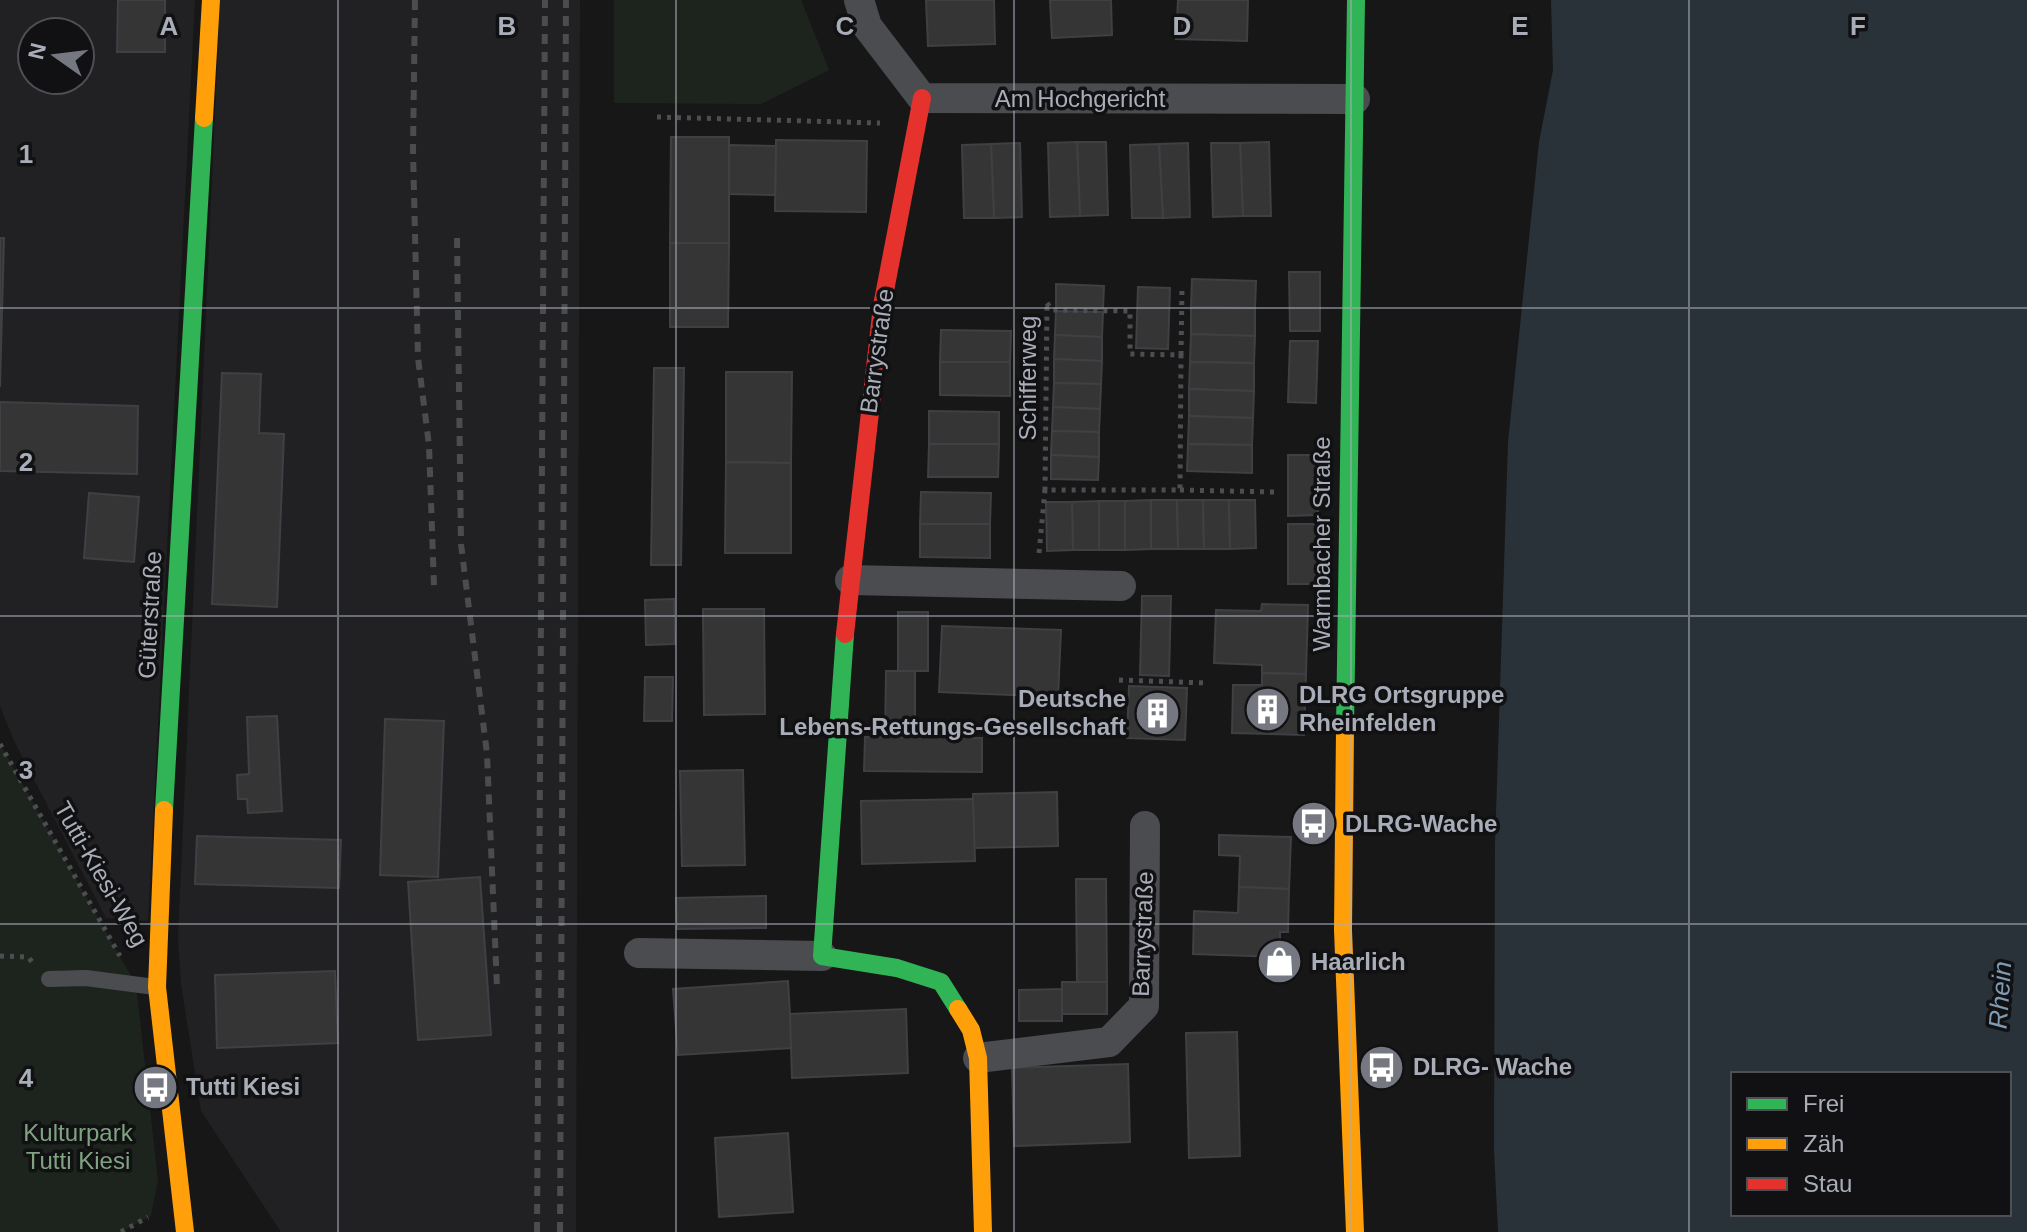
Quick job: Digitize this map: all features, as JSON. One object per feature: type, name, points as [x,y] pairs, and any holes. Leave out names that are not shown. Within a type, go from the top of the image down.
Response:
[{"type":"street","name":"Güterstraße","points":[[185,1232],[157,987],[180,502],[211,0]]},
{"type":"street","points":[[859,0],[867,26],[920,111]]},
{"type":"street","name":"Warmbacher Straße","points":[[1355,1232],[1343,930],[1347,425],[1356,0]]},
{"type":"street","name":"Am Hochgericht","points":[[920,111],[1355,99]]},
{"type":"street","name":"Barrystraße","points":[[822,956],[850,580],[883,303],[920,111]]},
{"type":"street","points":[[850,580],[1121,586]]},
{"type":"street","name":"Barrystraße","points":[[978,1058],[1109,1042],[1144,1006],[1145,826]]},
{"type":"street","points":[[639,953],[822,956],[897,968],[941,982],[971,1030],[978,1058],[983,1232]]},
{"type":"lane","name":"Tutti-Kiesi-Weg","points":[[49,979],[86,978],[157,987]]},
{"type":"path","points":[[657,117],[920,111]]},
{"type":"path","points":[[1180,490],[1182,288]]},
{"type":"path","name":"Schifferweg","points":[[1036,585],[1045,490],[1047,303],[1052,310],[1130,311],[1130,354],[1181,355]]},
{"type":"path","points":[[1045,490],[1275,492]]},
{"type":"path","points":[[1119,680],[1207,683]]},
{"type":"path","name":"Tutti-Kiesi-Weg","points":[[0,744],[136,985]]},
{"type":"path","points":[[0,956],[28,957],[49,979]]},
{"type":"shaded area","points":[[0,0],[195,0],[148,921],[106,918],[14,741],[0,706]]},
{"type":"shaded area","points":[[220,0],[580,0],[576,1232],[281,1232],[201,1111],[181,984],[178,938]]},
{"type":"green space","points":[[614,0],[801,0],[829,70],[761,104],[614,103]]},
{"type":"green space","name":"Kulturpark Tutti Kiesi","points":[[0,744],[136,985],[158,1180],[151,1216],[121,1232],[0,1232]]},
{"type":"water","name":"Rhein","points":[[1551,0],[2027,0],[2027,1232],[1498,1232],[1494,1150],[1495,845],[1508,442],[1539,142],[1553,70]]},
{"type":"building","points":[[118,0],[165,0],[165,52],[117,52]]},
{"type":"building","points":[[926,0],[994,0],[995,44],[928,46]]},
{"type":"building","points":[[1050,0],[1111,0],[1112,35],[1052,38]]},
{"type":"building","points":[[1178,0],[1248,0],[1247,41],[1176,39]]},
{"type":"building","points":[[671,137],[729,137],[729,243],[670,243]]},
{"type":"building","points":[[776,140],[867,141],[866,212],[775,211]]},
{"type":"building","points":[[1077,142],[1106,142],[1108,215],[1080,216]]},
{"type":"building","points":[[1077,142],[1080,216],[1050,217],[1048,143]]},
{"type":"building","points":[[1269,142],[1271,216],[1243,216],[1240,143]]},
{"type":"building","points":[[1020,143],[1022,217],[994,218],[991,144]]},
{"type":"building","points":[[1188,143],[1190,217],[1163,218],[1159,144]]},
{"type":"building","points":[[1211,143],[1240,143],[1243,216],[1213,217]]},
{"type":"building","points":[[991,144],[994,218],[964,218],[962,145]]},
{"type":"building","points":[[1159,144],[1163,218],[1132,218],[1130,145]]},
{"type":"building","points":[[729,145],[776,146],[775,195],[729,194]]},
{"type":"building","points":[[0,238],[4,238],[0,387]]},
{"type":"building","points":[[670,243],[729,243],[728,327],[670,327]]},
{"type":"building","points":[[1289,272],[1320,272],[1320,331],[1290,331]]},
{"type":"building","points":[[1192,279],[1256,281],[1255,308],[1191,307]]},
{"type":"building","points":[[1056,284],[1104,286],[1103,309],[1056,308]]},
{"type":"building","points":[[1138,287],[1170,288],[1168,349],[1136,348]]},
{"type":"building","points":[[1191,307],[1255,308],[1255,336],[1191,334]]},
{"type":"building","points":[[1056,311],[1103,312],[1102,337],[1055,335]]},
{"type":"building","points":[[941,330],[1011,331],[1010,362],[940,362]]},
{"type":"building","points":[[1191,334],[1255,336],[1254,363],[1190,362]]},
{"type":"building","points":[[1055,335],[1102,337],[1102,361],[1054,359]]},
{"type":"building","points":[[1290,341],[1318,341],[1316,403],[1288,402]]},
{"type":"building","points":[[1054,359],[1102,361],[1101,384],[1054,383]]},
{"type":"building","points":[[940,362],[1010,362],[1010,396],[940,395]]},
{"type":"building","points":[[1190,362],[1254,363],[1254,391],[1189,389]]},
{"type":"building","points":[[654,368],[684,368],[681,565],[651,565]]},
{"type":"building","points":[[726,372],[792,372],[791,463],[726,462]]},
{"type":"building","points":[[222,373],[261,374],[259,433],[284,434],[277,607],[212,604]]},
{"type":"building","points":[[1054,383],[1101,384],[1100,409],[1053,407]]},
{"type":"building","points":[[1189,389],[1254,391],[1253,418],[1189,416]]},
{"type":"building","points":[[0,402],[138,406],[137,474],[0,471]]},
{"type":"building","points":[[1053,407],[1100,409],[1099,432],[1052,431]]},
{"type":"building","points":[[929,411],[999,412],[999,444],[929,444]]},
{"type":"building","points":[[1189,416],[1253,418],[1252,445],[1188,444]]},
{"type":"building","points":[[1052,431],[1099,432],[1099,457],[1051,455]]},
{"type":"building","points":[[929,444],[999,444],[998,477],[928,477]]},
{"type":"building","points":[[1188,444],[1252,445],[1252,473],[1187,471]]},
{"type":"building","points":[[1051,455],[1099,457],[1098,480],[1051,479]]},
{"type":"building","points":[[1288,455],[1317,455],[1318,515],[1288,516]]},
{"type":"building","points":[[726,462],[791,463],[791,553],[725,553]]},
{"type":"building","points":[[921,492],[991,493],[990,524],[920,524]]},
{"type":"building","points":[[89,493],[139,497],[134,562],[84,558]]},
{"type":"building","points":[[1151,500],[1177,500],[1178,549],[1151,549]]},
{"type":"building","points":[[1151,500],[1151,549],[1125,550],[1125,501]]},
{"type":"building","points":[[1177,500],[1203,500],[1204,549],[1178,549]]},
{"type":"building","points":[[1203,500],[1229,500],[1230,549],[1204,549]]},
{"type":"building","points":[[1229,500],[1255,500],[1256,548],[1230,549]]},
{"type":"building","points":[[1099,501],[1125,501],[1125,550],[1099,550]]},
{"type":"building","points":[[1099,501],[1099,550],[1073,550],[1072,502]]},
{"type":"building","points":[[1046,502],[1072,502],[1073,550],[1047,551]]},
{"type":"building","points":[[920,524],[990,524],[990,558],[920,557]]},
{"type":"building","points":[[1288,524],[1316,524],[1316,584],[1288,584]]},
{"type":"building","points":[[1142,596],[1171,596],[1169,676],[1140,675]]},
{"type":"building","points":[[674,599],[675,644],[646,645],[645,600]]},
{"type":"building","points":[[1262,604],[1308,605],[1306,674],[1262,673],[1262,665],[1214,663],[1216,610],[1261,611]]},
{"type":"building","points":[[703,609],[764,609],[765,714],[704,715]]},
{"type":"building","points":[[898,612],[928,612],[928,671],[898,671]]},
{"type":"building","points":[[942,626],[1061,630],[1058,697],[939,692]]},
{"type":"building","points":[[886,671],[915,671],[915,738],[885,737]]},
{"type":"building","name":"DLRG Ortsgruppe Rheinfelden","points":[[1262,673],[1306,674],[1304,735],[1232,733],[1233,685],[1262,685]]},
{"type":"building","points":[[645,677],[673,677],[672,721],[644,721]]},
{"type":"building","name":"Deutsche Lebens-Rettungs-Gesellschaft","points":[[1129,686],[1187,688],[1185,740],[1127,738]]},
{"type":"building","points":[[277,716],[282,811],[248,813],[247,799],[238,799],[237,775],[249,774],[247,717]]},
{"type":"building","points":[[385,719],[444,721],[438,877],[380,875]]},
{"type":"building","points":[[865,737],[982,738],[982,772],[864,771]]},
{"type":"building","points":[[743,770],[745,865],[682,866],[680,771]]},
{"type":"building","points":[[1057,792],[1058,846],[974,848],[973,794]]},
{"type":"building","points":[[973,799],[975,861],[862,864],[861,801]]},
{"type":"building","points":[[1219,835],[1291,837],[1289,889],[1239,887],[1240,856],[1219,855]]},
{"type":"building","points":[[197,836],[341,840],[339,888],[195,884]]},
{"type":"building","points":[[480,877],[491,1035],[418,1040],[408,882]]},
{"type":"building","points":[[1076,879],[1106,879],[1107,982],[1077,982]]},
{"type":"building","points":[[1239,887],[1289,889],[1288,932],[1280,932],[1280,957],[1193,954],[1194,911],[1238,913]]},
{"type":"building","points":[[766,896],[766,928],[677,929],[676,898]]},
{"type":"building","points":[[335,971],[338,1043],[217,1048],[215,975]]},
{"type":"building","points":[[788,981],[792,1048],[678,1055],[673,989]]},
{"type":"building","points":[[1062,982],[1107,982],[1107,1014],[1062,1014]]},
{"type":"building","points":[[1062,989],[1062,1021],[1019,1021],[1019,990]]},
{"type":"building","points":[[906,1009],[908,1073],[792,1078],[790,1014]]},
{"type":"building","points":[[1237,1032],[1240,1156],[1189,1158],[1186,1033]]},
{"type":"building","points":[[1128,1064],[1130,1142],[1014,1146],[1012,1068]]},
{"type":"building","points":[[788,1133],[793,1212],[719,1217],[715,1138]]},
{"type":"railway","points":[[415,0],[413,151],[418,358],[429,445],[434,586]]},
{"type":"railway","points":[[537,1232],[545,0]]},
{"type":"railway","points":[[560,1232],[566,0]]},
{"type":"railway","points":[[457,238],[461,544],[487,754],[497,987]]},
{"type":"traffic: fast","points":[[1345,729],[1356,0]]},
{"type":"traffic: fast","points":[[164,810],[204,118]]},
{"type":"traffic: fast","points":[[845,634],[822,956],[897,968],[941,982],[958,1009]]},
{"type":"traffic: slow","points":[[204,118],[211,0]]},
{"type":"traffic: slow","points":[[1345,729],[1343,930],[1355,1232]]},
{"type":"traffic: slow","points":[[164,810],[157,987],[185,1232]]},
{"type":"traffic: slow","points":[[958,1009],[971,1030],[978,1058],[983,1232]]},
{"type":"traffic: jam","points":[[845,634],[882,306],[922,98]]},
{"type":"place","name":"DLRG Ortsgruppe Rheinfelden","points":[[1268,709]]},
{"type":"place","name":"Deutsche Lebens-Rettungs-Gesellschaft","points":[[1157,713]]},
{"type":"place","name":"DLRG-Wache","points":[[1314,824]]},
{"type":"place","name":"Haarlich","points":[[1280,962]]},
{"type":"place","name":"DLRG- Wache","points":[[1382,1067]]},
{"type":"place","name":"Tutti Kiesi","points":[[155,1087]]}]
